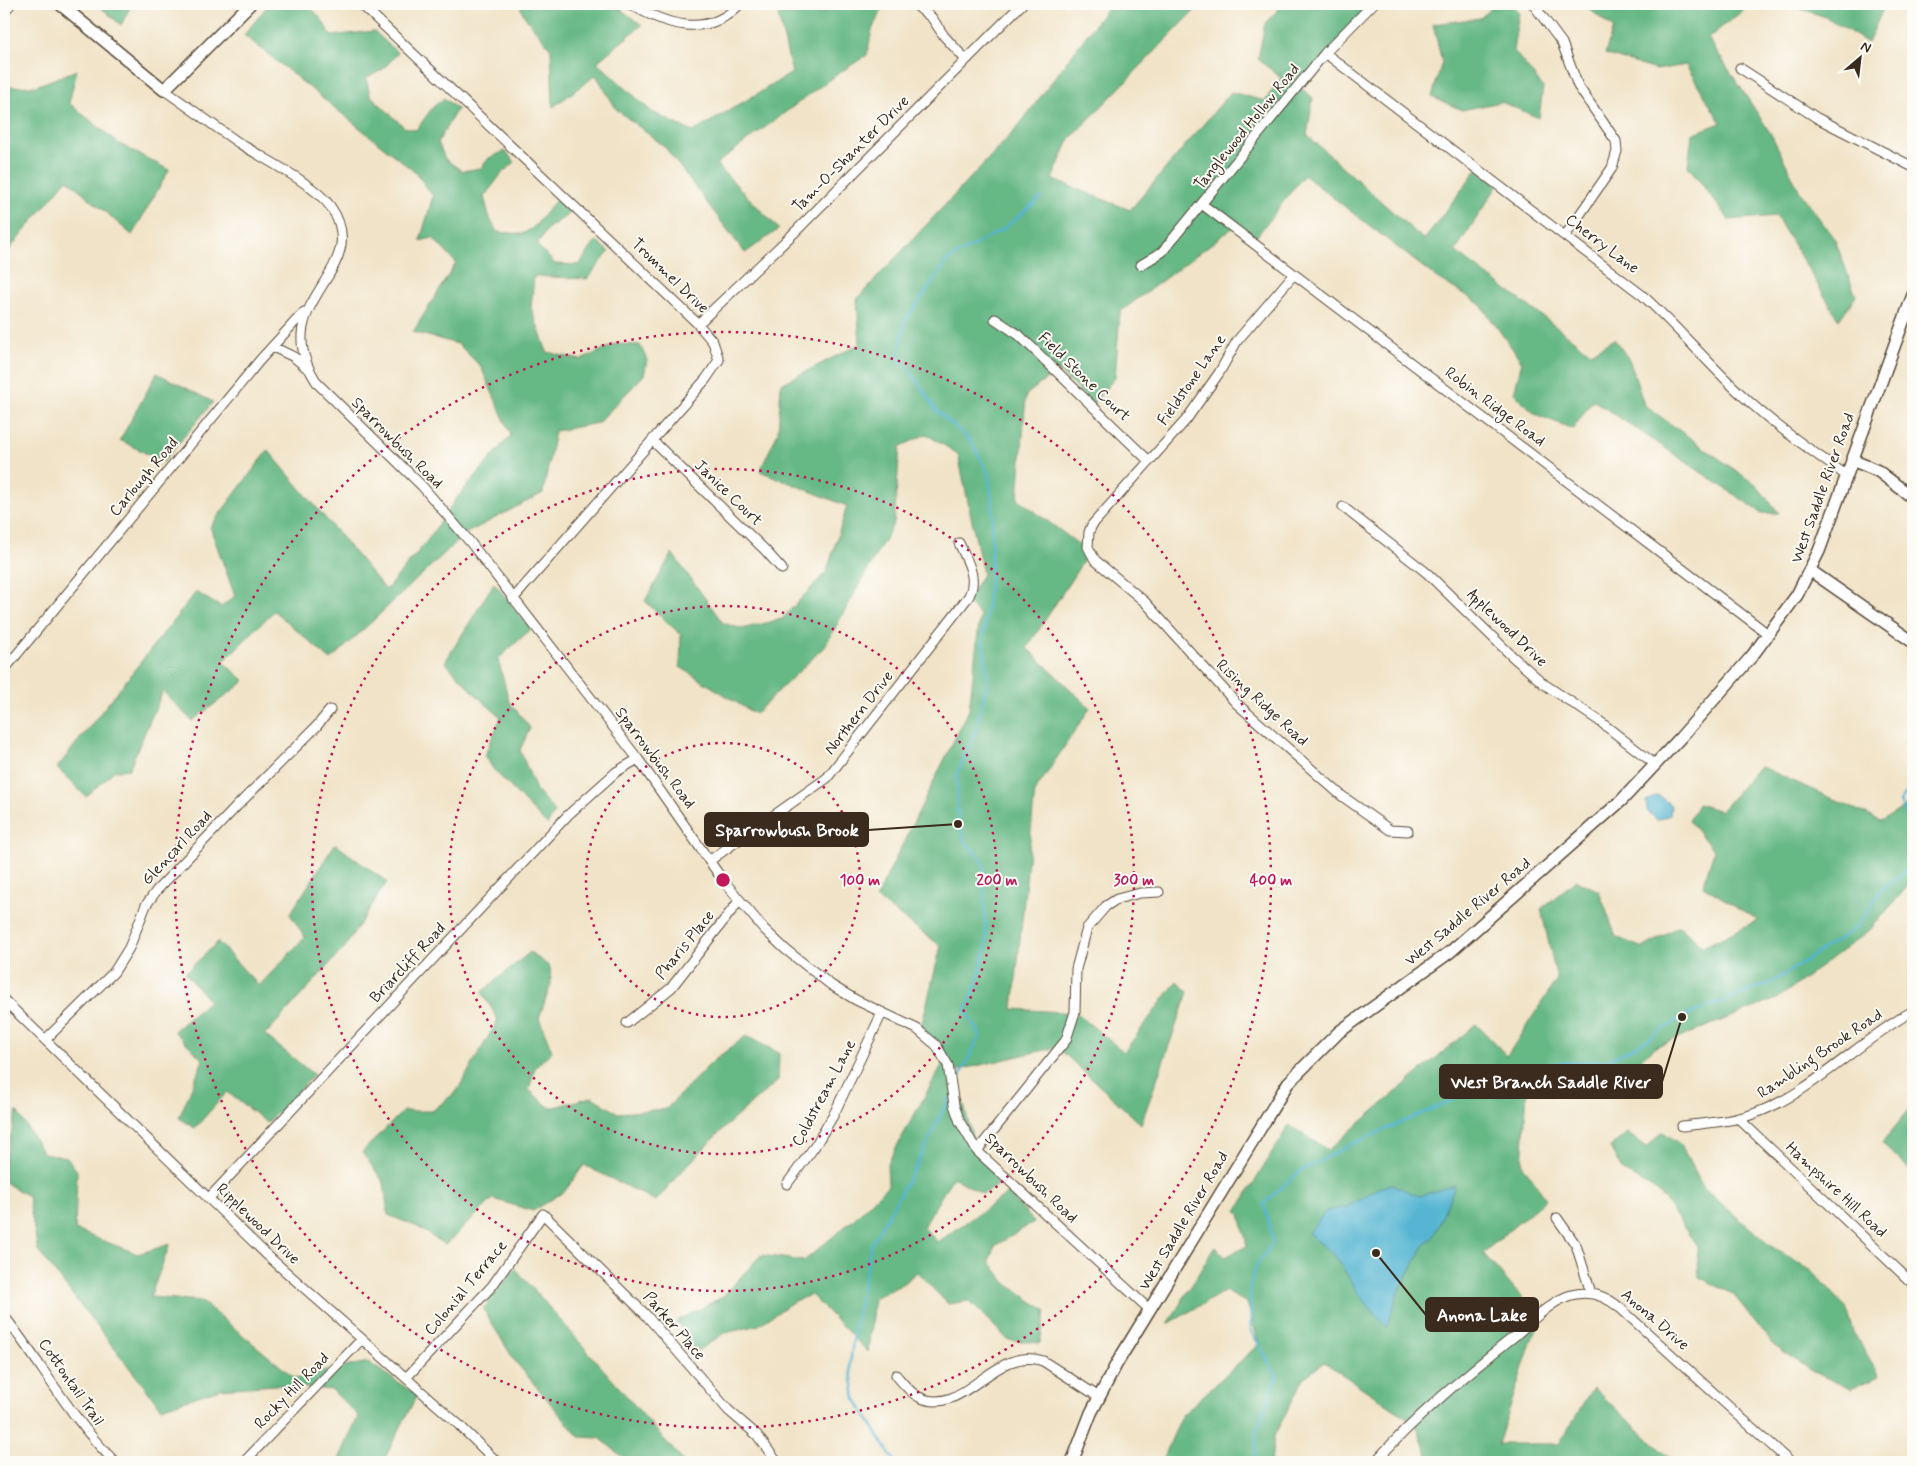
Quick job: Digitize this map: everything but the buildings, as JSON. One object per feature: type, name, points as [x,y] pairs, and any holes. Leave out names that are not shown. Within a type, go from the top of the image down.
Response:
[{"type":"street","points":[[4,12],[11,4]]},
{"type":"street","points":[[60,4],[164,90],[250,4]]},
{"type":"street","name":"Trommel Drive","points":[[362,4],[698,324],[713,342],[719,360],[706,380],[513,599]]},
{"type":"street","points":[[630,4],[661,21],[688,26],[712,21],[726,15],[740,4]]},
{"type":"street","points":[[914,4],[932,18],[944,36],[966,60]]},
{"type":"street","name":"Tam-O-Shanter Drive","points":[[698,324],[794,233],[1022,4]]},
{"type":"street","name":"Tanglewood Hollow Road","points":[[1141,265],[1162,252],[1203,205],[1325,53],[1373,4]]},
{"type":"street","points":[[1532,4],[1562,43],[1578,86],[1616,141],[1617,151],[1612,168],[1565,236]]},
{"type":"street","name":"Cherry Lane","points":[[1325,53],[1642,295],[1667,318],[1714,368],[1783,431],[1847,476]]},
{"type":"street","points":[[1740,68],[1817,118],[1913,167]]},
{"type":"street","name":"Sparrowbush Road","points":[[164,90],[238,142],[305,184],[330,206],[340,228],[340,251],[331,272],[309,306],[300,336],[301,349],[307,368]]},
{"type":"street","name":"Robin Ridge Road","points":[[1203,205],[1768,634]]},
{"type":"street","name":"Fieldstone Lane","points":[[1092,525],[1186,420],[1251,322],[1294,274]]},
{"type":"street","name":"West Saddle River Road","points":[[1072,1462],[1099,1397],[1273,1106],[1296,1074],[1350,1024],[1450,952],[1594,826],[1656,765],[1729,683],[1768,634],[1810,571],[1913,295]]},
{"type":"street","name":"Carlough Road","points":[[4,670],[309,306]]},
{"type":"street","name":"Field Stone Court","points":[[995,319],[1019,335],[1149,461]]},
{"type":"street","name":"Sparrowbush Road","points":[[273,347],[294,357],[307,368],[333,400],[422,486],[470,542],[638,759],[739,901],[764,929],[808,968],[840,990],[882,1013],[917,1029],[929,1038],[943,1054],[952,1082],[954,1100],[960,1122],[977,1151],[1150,1310]]},
{"type":"street","name":"Janice Court","points":[[652,440],[765,550],[782,569]]},
{"type":"street","points":[[1852,460],[1878,470],[1913,498]]},
{"type":"street","name":"Applewood Drive","points":[[1343,507],[1427,573],[1512,656],[1544,684],[1598,720],[1656,765]]},
{"type":"street","name":"Rising Ridge Road","points":[[1092,525],[1087,539],[1088,546],[1095,560],[1145,602],[1236,703],[1342,796],[1390,830],[1408,831]]},
{"type":"street","name":"Northern Drive","points":[[709,861],[827,778],[854,745],[969,596],[972,589],[972,573],[959,543]]},
{"type":"street","points":[[1810,571],[1913,642]]},
{"type":"street","name":"Glencarl Road","points":[[45,1040],[114,972],[129,948],[146,905],[157,890],[316,727],[330,710]]},
{"type":"street","name":"Briarcliff Road","points":[[208,1198],[568,815],[616,772],[638,759]]},
{"type":"street","points":[[977,1151],[1066,1040],[1075,1012],[1076,969],[1087,928],[1106,906],[1117,899],[1140,893],[1159,892]]},
{"type":"street","name":"Pharis Place","points":[[628,1023],[671,988],[739,901]]},
{"type":"street","name":"Ripplewood Drive","points":[[4,1001],[208,1198],[361,1340],[406,1378],[497,1462]]},
{"type":"street","name":"Rambling Brook Road","points":[[1682,1126],[1738,1118],[1769,1107],[1798,1090],[1913,1011]]},
{"type":"street","name":"Coldstream Lane","points":[[787,1184],[815,1146],[832,1116],[882,1013]]},
{"type":"street","name":"Hampshire Hill Road","points":[[1738,1118],[1913,1284]]},
{"type":"street","name":"Colonial Terrace","points":[[406,1378],[492,1286],[544,1214]]},
{"type":"street","name":"Parker Place","points":[[544,1214],[646,1315],[715,1396],[756,1435],[777,1462]]},
{"type":"street","points":[[1376,1462],[1429,1409],[1532,1321],[1569,1296],[1591,1293],[1576,1245],[1557,1218]]},
{"type":"street","name":"Anona Drive","points":[[1591,1293],[1611,1300],[1790,1462]]},
{"type":"street","name":"Cottontail Trail","points":[[4,1316],[96,1444],[115,1462]]},
{"type":"street","name":"Rocky Hill Road","points":[[244,1462],[361,1340]]},
{"type":"street","points":[[896,1375],[918,1397],[937,1400],[958,1395],[1007,1362],[1024,1357],[1034,1358],[1099,1397]]},
{"type":"green space","points":[[97,4],[132,4],[121,25]]},
{"type":"green space","points":[[269,4],[308,4],[322,20],[331,36],[374,31],[398,53],[382,70],[366,78],[370,95],[404,127],[416,130],[433,107],[444,98],[457,109],[438,142],[445,159],[462,171],[481,168],[489,158],[505,151],[515,162],[502,173],[484,197],[490,219],[497,232],[522,234],[533,228],[556,200],[572,212],[547,229],[537,245],[555,264],[579,265],[596,241],[609,252],[587,279],[534,276],[531,308],[547,352],[581,360],[615,344],[640,345],[647,360],[644,375],[598,423],[555,431],[543,493],[465,534],[331,660],[274,611],[223,662],[245,681],[192,721],[163,691],[129,769],[114,771],[86,797],[57,768],[196,592],[221,607],[235,596],[210,527],[268,450],[386,590],[427,541],[456,499],[511,435],[481,367],[458,344],[413,332],[456,263],[433,238],[420,241],[433,196],[416,173],[244,35]]},
{"type":"green space","points":[[519,4],[554,4],[557,7],[561,4],[613,4],[642,25],[597,62],[652,112],[693,132],[792,73],[778,15],[824,13],[832,4],[884,4],[872,30],[867,55],[830,79],[716,164],[779,229],[745,253],[664,146],[617,110],[596,75],[553,107],[551,49],[525,17]]},
{"type":"green space","points":[[1110,4],[1201,4],[1069,140],[1052,179],[1130,210],[1231,92],[1265,101],[1281,78],[1258,59],[1265,23],[1284,4],[1377,4],[1301,88],[1313,98],[1307,135],[1424,240],[1477,169],[1498,185],[1455,251],[1591,353],[1614,339],[1629,359],[1644,405],[1756,485],[1779,513],[1762,513],[1593,400],[1573,429],[1535,414],[1514,393],[1522,362],[1480,304],[1437,278],[1304,175],[1253,241],[1235,226],[1120,312],[1115,378],[1092,404],[1058,370],[1026,395],[1018,499],[1089,552],[1027,648],[1090,708],[1035,791],[1013,1009],[1076,1013],[1124,1052],[1177,981],[1188,992],[1141,1124],[1057,1047],[955,1071],[977,1155],[1006,1180],[983,1194],[953,1177],[923,1227],[938,1242],[1008,1193],[1034,1222],[995,1246],[989,1261],[1006,1283],[1046,1311],[1040,1343],[1008,1340],[969,1301],[948,1304],[917,1272],[901,1285],[874,1298],[868,1352],[811,1295],[794,1301],[759,1325],[725,1333],[694,1353],[677,1321],[722,1297],[761,1255],[804,1261],[854,1219],[888,1185],[887,1164],[947,1056],[920,1031],[941,946],[876,898],[969,710],[980,615],[967,601],[983,574],[958,454],[926,434],[900,447],[894,523],[825,646],[755,714],[680,667],[681,635],[645,601],[672,553],[723,623],[742,629],[782,619],[827,571],[847,506],[760,471],[778,432],[781,384],[860,344],[857,299],[1017,128]]},
{"type":"green space","points":[[1496,4],[1512,4],[1519,13],[1513,50],[1543,87],[1539,118],[1501,102],[1462,110],[1432,97],[1442,62],[1433,24],[1480,18]]},
{"type":"green space","points":[[1583,4],[1751,4],[1708,38],[1771,134],[1800,192],[1835,240],[1856,296],[1839,320],[1776,216],[1729,220],[1688,166],[1692,134],[1721,123],[1686,65],[1656,70],[1605,54],[1613,28]]},
{"type":"green space","points":[[1786,4],[1885,4],[1868,43],[1826,17]]},
{"type":"green space","points":[[77,70],[69,103],[118,143],[169,170],[132,235],[67,179],[4,256],[4,126],[9,119],[4,109],[4,87],[36,86]]},
{"type":"green space","points":[[157,373],[213,402],[163,462],[120,440]]},
{"type":"green space","points":[[494,583],[531,629],[498,659],[509,701],[530,728],[520,750],[536,790],[555,812],[547,825],[493,769],[485,755],[501,717],[483,702],[445,662]]},
{"type":"green space","points":[[1760,766],[1881,821],[1913,802],[1913,880],[1870,930],[1777,999],[1657,1046],[1609,1084],[1558,1073],[1527,1090],[1522,1164],[1546,1199],[1483,1253],[1539,1318],[1498,1444],[1559,1444],[1593,1388],[1674,1462],[1430,1462],[1416,1424],[1324,1362],[1304,1378],[1274,1436],[1271,1462],[1162,1462],[1182,1415],[1259,1344],[1247,1303],[1225,1291],[1168,1324],[1215,1246],[1225,1257],[1247,1246],[1240,1214],[1237,1211],[1289,1125],[1328,1150],[1476,1024],[1507,1056],[1557,979],[1541,909],[1576,880],[1599,891],[1616,937],[1643,948],[1679,926],[1703,947],[1758,920],[1703,886],[1714,851],[1689,821],[1698,804],[1721,811]]},
{"type":"green space","points":[[335,844],[387,882],[345,947],[265,1035],[314,1075],[267,1123],[227,1092],[195,1128],[179,1118],[203,1060],[174,1031],[209,1001],[185,973],[218,942],[259,986],[305,937],[290,914]]},
{"type":"green space","points":[[530,952],[550,967],[551,984],[539,1018],[552,1051],[535,1068],[529,1090],[550,1108],[592,1097],[618,1113],[666,1109],[713,1061],[746,1036],[779,1053],[778,1081],[714,1138],[656,1201],[584,1165],[565,1191],[533,1211],[493,1199],[445,1245],[418,1227],[388,1215],[384,1183],[362,1152],[403,1111],[432,1111],[457,1091],[498,1020],[482,992]]},
{"type":"green space","points":[[1913,1105],[1913,1173],[1882,1143]]},
{"type":"green space","points":[[17,1111],[43,1153],[67,1157],[77,1171],[75,1230],[138,1254],[170,1244],[150,1297],[201,1301],[295,1378],[368,1362],[417,1395],[383,1462],[338,1462],[358,1416],[332,1390],[275,1385],[220,1389],[161,1408],[38,1251],[28,1196],[4,1182],[4,1162]]},
{"type":"green space","points":[[1662,1131],[1681,1145],[1704,1189],[1774,1248],[1811,1270],[1846,1307],[1855,1335],[1879,1376],[1851,1389],[1811,1371],[1772,1343],[1733,1294],[1699,1277],[1697,1246],[1659,1192],[1622,1170],[1610,1147],[1627,1133],[1647,1148]]},
{"type":"green space","points":[[515,1268],[684,1462],[628,1462],[600,1438],[579,1437],[514,1360],[483,1309]]},
{"type":"water","points":[[1658,795],[1671,805],[1670,815],[1657,820],[1647,811],[1646,801]]},
{"type":"water","points":[[1391,1184],[1419,1196],[1455,1185],[1435,1234],[1423,1247],[1398,1293],[1387,1328],[1358,1293],[1337,1258],[1308,1233],[1326,1211],[1347,1207],[1376,1189]]},
{"type":"waterway","points":[[955,1086],[980,1035],[966,1011],[977,983],[986,947],[983,861],[965,842],[958,824],[957,775],[976,729],[988,680],[983,642],[990,582],[993,508],[988,473],[971,441],[936,410],[912,373],[898,357],[905,321],[948,260],[1005,228],[1041,197]]},
{"type":"waterway","points":[[1913,783],[1900,802],[1913,828]]},
{"type":"waterway","points":[[1255,1462],[1257,1430],[1277,1376],[1251,1331],[1250,1286],[1255,1268],[1273,1242],[1264,1203],[1299,1172],[1352,1144],[1453,1100],[1506,1066],[1608,1060],[1637,1046],[1682,1017],[1773,982],[1857,927],[1881,890],[1913,865]]},
{"type":"waterway","points":[[895,1462],[855,1398],[850,1365],[855,1325],[871,1245],[917,1164],[949,1098]]},
{"type":"place","name":"Sparrowbush Brook","points":[[958,824]]},
{"type":"place","name":"West Branch Saddle River","points":[[1682,1017]]},
{"type":"place","name":"Anona Lake","points":[[1376,1253]]}]
